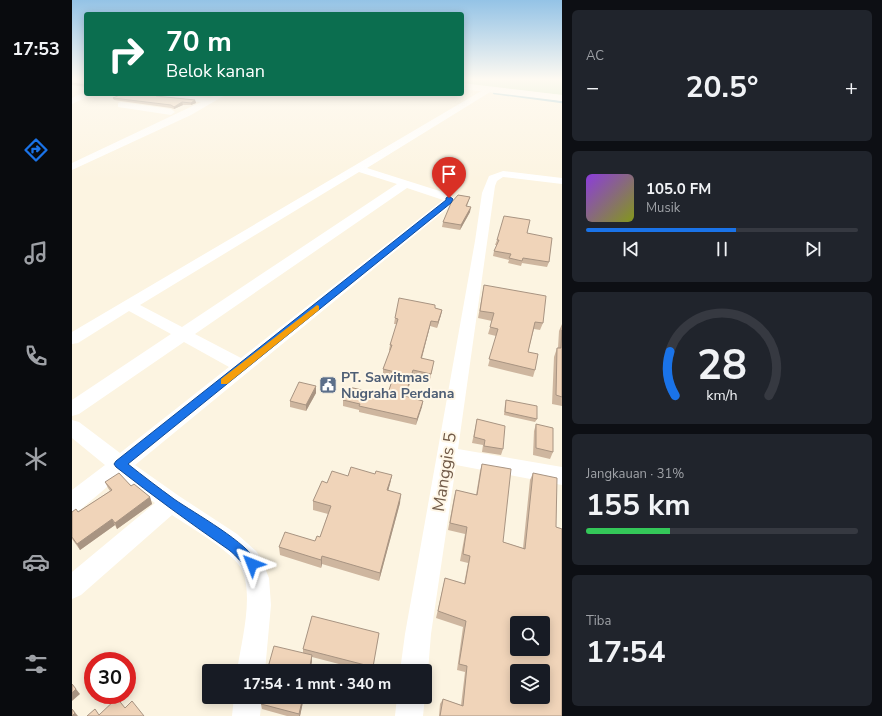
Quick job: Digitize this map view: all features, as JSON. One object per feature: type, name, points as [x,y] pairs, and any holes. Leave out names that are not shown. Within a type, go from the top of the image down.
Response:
[{"type":"street","points":[[72,167],[184,113]]},
{"type":"street","points":[[72,339],[452,113]]},
{"type":"street","points":[[72,502],[243,367],[450,200],[446,196],[359,169]]},
{"type":"street","name":"Manggis 5","points":[[415,664],[475,274],[482,241],[486,202],[493,180],[503,174],[562,181]]},
{"type":"street","points":[[72,409],[405,184]]},
{"type":"street","points":[[129,305],[243,367]]},
{"type":"street","points":[[72,428],[170,503],[239,550],[252,564],[257,581],[258,604],[252,664]]},
{"type":"street","points":[[447,455],[562,476]]},
{"type":"street","points":[[72,587],[170,503]]},
{"type":"street","points":[[246,716],[247,704]]},
{"type":"street","points":[[408,716],[410,704]]},
{"type":"building","points":[[458,195],[470,197],[466,206],[471,207],[461,225],[443,222],[451,203]]},
{"type":"building","points":[[504,216],[530,220],[527,233],[552,238],[549,262],[523,258],[522,261],[509,258],[511,254],[494,251],[499,240],[497,240]]},
{"type":"building","points":[[484,285],[546,296],[543,323],[535,322],[528,352],[538,354],[535,370],[489,359],[498,329],[490,327],[494,313],[480,311]]},
{"type":"building","points":[[399,298],[435,305],[435,308],[442,310],[438,322],[431,321],[421,358],[434,361],[431,374],[413,370],[405,396],[423,401],[417,419],[359,406],[360,404],[343,400],[349,387],[387,396],[395,372],[383,369],[392,345],[390,345],[398,319],[395,318]]},
{"type":"building","points":[[562,330],[562,397],[556,395],[557,348],[561,348]]},
{"type":"building","points":[[299,382],[316,386],[306,405],[290,401]]},
{"type":"building","points":[[506,400],[537,406],[537,419],[505,412]]},
{"type":"building","points":[[477,419],[505,426],[503,449],[484,446],[485,440],[474,437]]},
{"type":"building","points":[[536,424],[553,428],[553,452],[536,448]]},
{"type":"building","points":[[482,464],[511,469],[503,542],[525,549],[533,473],[557,478],[556,527],[562,529],[562,716],[440,716],[443,699],[463,706],[467,666],[459,664],[466,621],[438,611],[445,578],[465,584],[470,556],[463,554],[467,527],[450,523],[456,490],[477,495]]},
{"type":"building","points":[[351,467],[375,474],[376,471],[392,475],[387,490],[401,494],[380,573],[322,556],[321,560],[279,547],[285,532],[315,541],[317,536],[320,537],[331,506],[313,501],[322,481],[327,483],[332,471],[348,476]]},
{"type":"building","points":[[119,473],[131,486],[134,484],[150,497],[115,523],[112,519],[77,544],[72,537],[72,512],[76,509],[78,512],[112,490],[105,482]]},
{"type":"building","points":[[312,616],[379,633],[374,664],[361,664],[303,649]]},
{"type":"building","points":[[274,646],[312,655],[310,664],[269,664]]},
{"type":"building","points":[[72,684],[76,689],[72,693]]},
{"type":"building","points":[[111,704],[122,704],[125,708],[129,704],[134,704],[144,716],[87,716],[95,709],[99,715]]},
{"type":"building","points":[[261,704],[301,704],[299,714]]},
{"type":"building","points":[[72,709],[75,713],[72,716]]},
{"type":"slow traffic","points":[[224,382],[317,308]]},
{"type":"place","name":"PT. Sawitmas Nugraha Perdana","points":[[328,385]]},
{"type":"route","points":[[252,564],[239,550],[170,503],[120,464],[448,202],[450,200],[449,198]]}]
